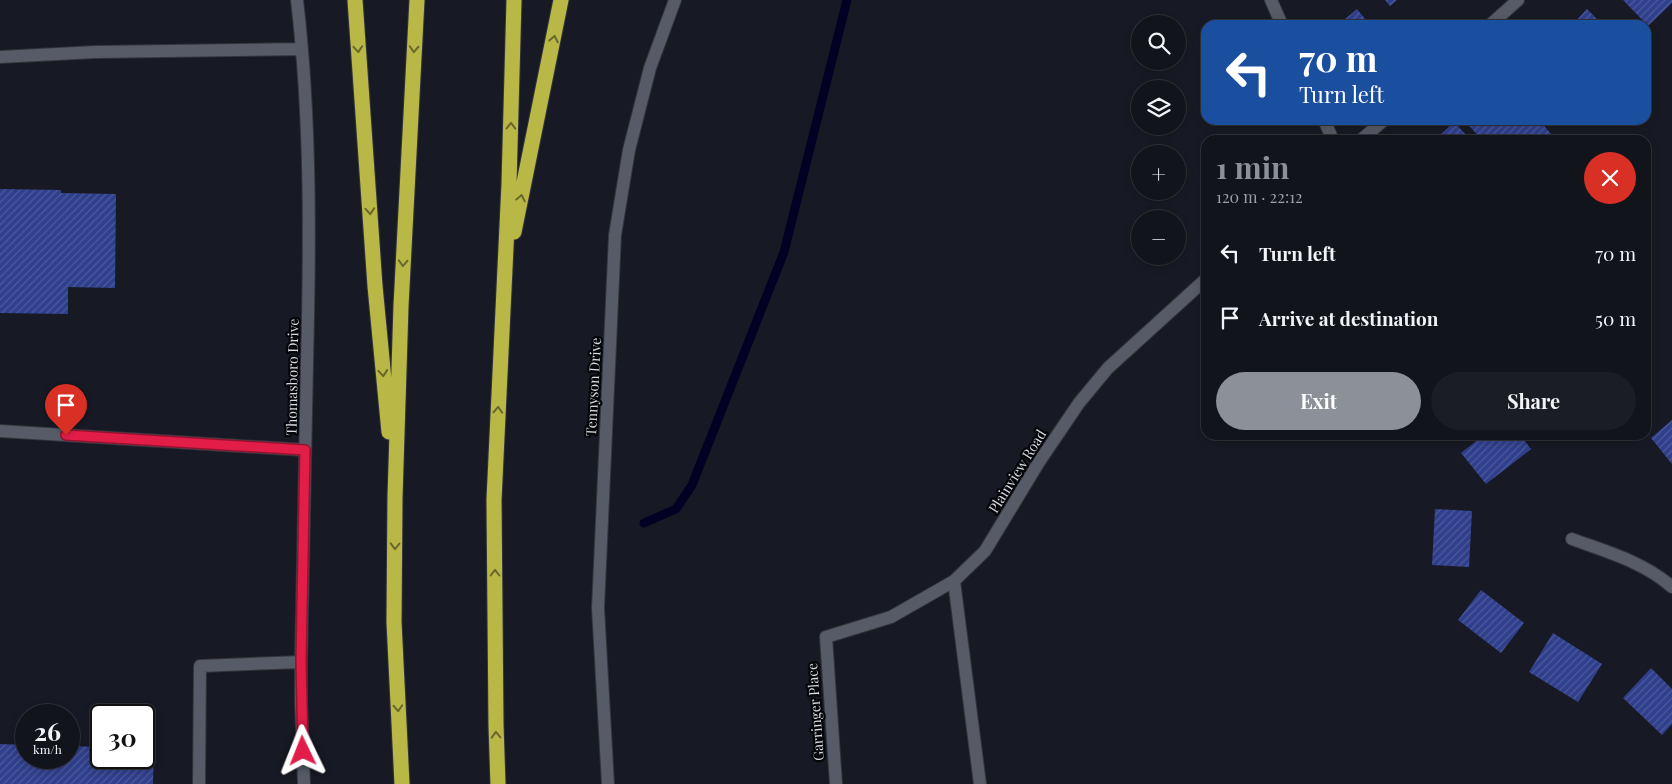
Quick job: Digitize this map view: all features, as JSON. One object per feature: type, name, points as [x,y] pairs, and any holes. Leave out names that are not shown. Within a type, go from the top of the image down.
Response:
[{"type":"highway","points":[[355,0],[375,286],[395,497]]},
{"type":"highway","points":[[402,784],[394,622],[395,497],[401,306],[417,0]]},
{"type":"highway","points":[[498,784],[494,500],[509,184],[514,0]]},
{"type":"highway","points":[[504,280],[561,0]]},
{"type":"street","name":"Thomasboro Drive","points":[[297,0],[302,49],[310,252],[301,662],[304,784]]},
{"type":"street","name":"Tennyson Drive","points":[[608,784],[598,608],[615,235],[628,150],[650,68],[675,0]]},
{"type":"street","points":[[1271,0],[1280,20]]},
{"type":"street","points":[[1496,20],[1518,0]]},
{"type":"street","points":[[0,57],[94,52],[302,49]]},
{"type":"street","points":[[1367,135],[1378,125]]},
{"type":"street","name":"Plainview Road","points":[[826,637],[891,618],[954,581],[985,551],[1040,462],[1079,404],[1108,368],[1201,284]]},
{"type":"street","points":[[0,431],[305,450]]},
{"type":"street","points":[[1572,539],[1630,560],[1660,576],[1672,587]]},
{"type":"street","points":[[954,581],[980,784]]},
{"type":"street","name":"Garringer Place","points":[[826,637],[836,784]]},
{"type":"street","points":[[199,784],[200,666],[301,662]]},
{"type":"building","points":[[1385,0],[1397,0],[1390,6]]},
{"type":"building","points":[[1623,0],[1672,0],[1672,3],[1651,23],[1651,20],[1642,20]]},
{"type":"building","points":[[1357,9],[1366,20],[1344,20]]},
{"type":"building","points":[[1587,9],[1598,20],[1577,20]]},
{"type":"building","points":[[1451,125],[1457,125],[1466,135],[1440,135]]},
{"type":"building","points":[[1468,125],[1543,125],[1552,135],[1478,135]]},
{"type":"building","points":[[0,189],[61,190],[61,193],[116,194],[115,288],[68,287],[68,314],[0,313]]},
{"type":"building","points":[[1672,420],[1672,464],[1651,438]]},
{"type":"building","points":[[1478,440],[1524,440],[1531,449],[1486,484],[1461,453]]},
{"type":"building","points":[[1435,509],[1472,511],[1469,567],[1432,565]]},
{"type":"building","points":[[1481,590],[1524,623],[1501,653],[1458,620]]},
{"type":"building","points":[[1553,633],[1602,664],[1578,702],[1529,672]]},
{"type":"building","points":[[1651,668],[1672,689],[1672,724],[1662,735],[1623,698]]},
{"type":"building","points":[[0,744],[15,745],[15,769],[80,769],[80,746],[90,747],[90,769],[153,769],[153,784],[0,784]]},
{"type":"waterway","points":[[644,523],[676,509],[692,485],[784,252],[847,0]]},
{"type":"route","points":[[66,435],[305,450],[301,662],[303,751]]}]
